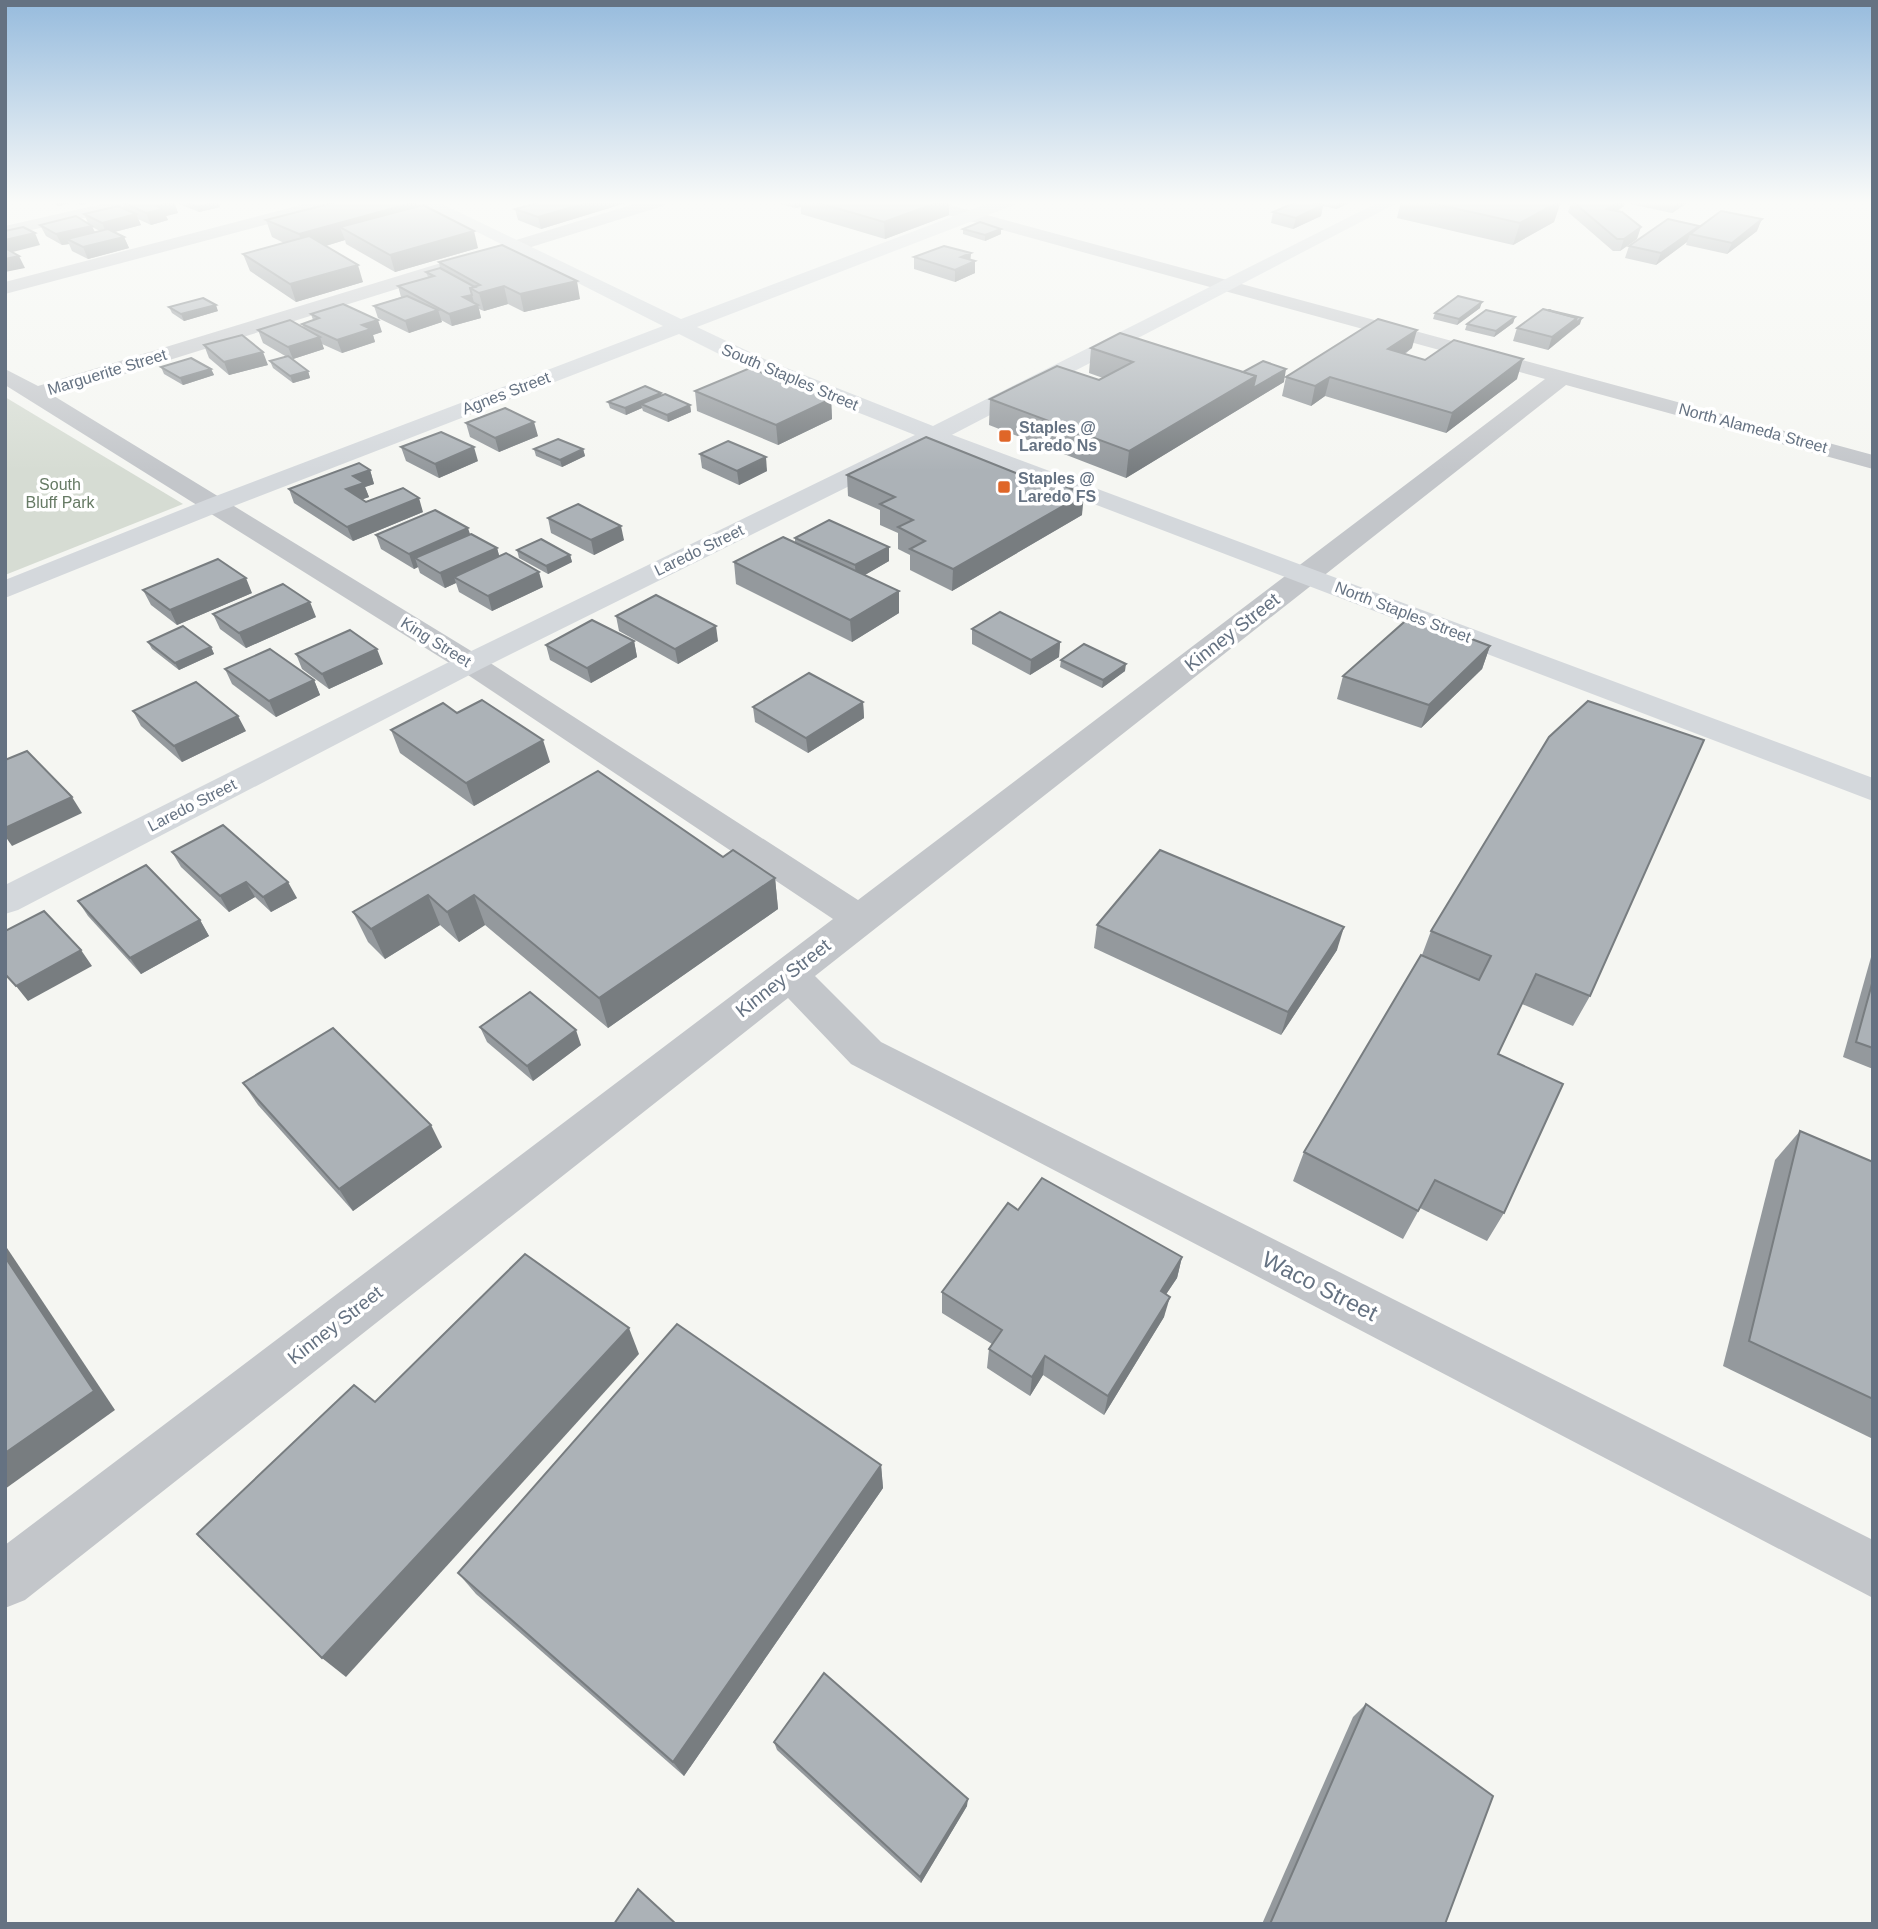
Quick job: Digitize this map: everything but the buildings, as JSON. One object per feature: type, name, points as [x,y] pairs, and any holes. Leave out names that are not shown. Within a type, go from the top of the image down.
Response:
[{"type":"main road","name":"South Staples Street","points":[[606,291],[797,382],[934,435]]},
{"type":"main road","name":"Agnes Street","points":[[5,590],[217,504],[771,291]]},
{"type":"main road","name":"Laredo Street","points":[[5,901],[470,663],[934,435],[1212,291]]},
{"type":"main road","name":"North Staples Street","points":[[934,435],[1873,790]]},
{"type":"street","name":"Marguerite Street","points":[[36,394],[371,291]]},
{"type":"street","name":"North Alameda Street","points":[[1246,291],[1873,462]]},
{"type":"street","name":"King Street","points":[[5,375],[470,663],[860,919]]},
{"type":"street","name":"Kinney Street","points":[[5,1580],[1562,377]]},
{"type":"street","name":"Waco Street","points":[[789,974],[866,1053],[1873,1570]]},
{"type":"green space","name":"South Bluff Park","points":[[5,397],[183,504],[5,575]]},
{"type":"place","name":"Staples @ Laredo Ns","points":[[1005,436]]},
{"type":"place","name":"Staples @ Laredo FS","points":[[1004,487]]}]
